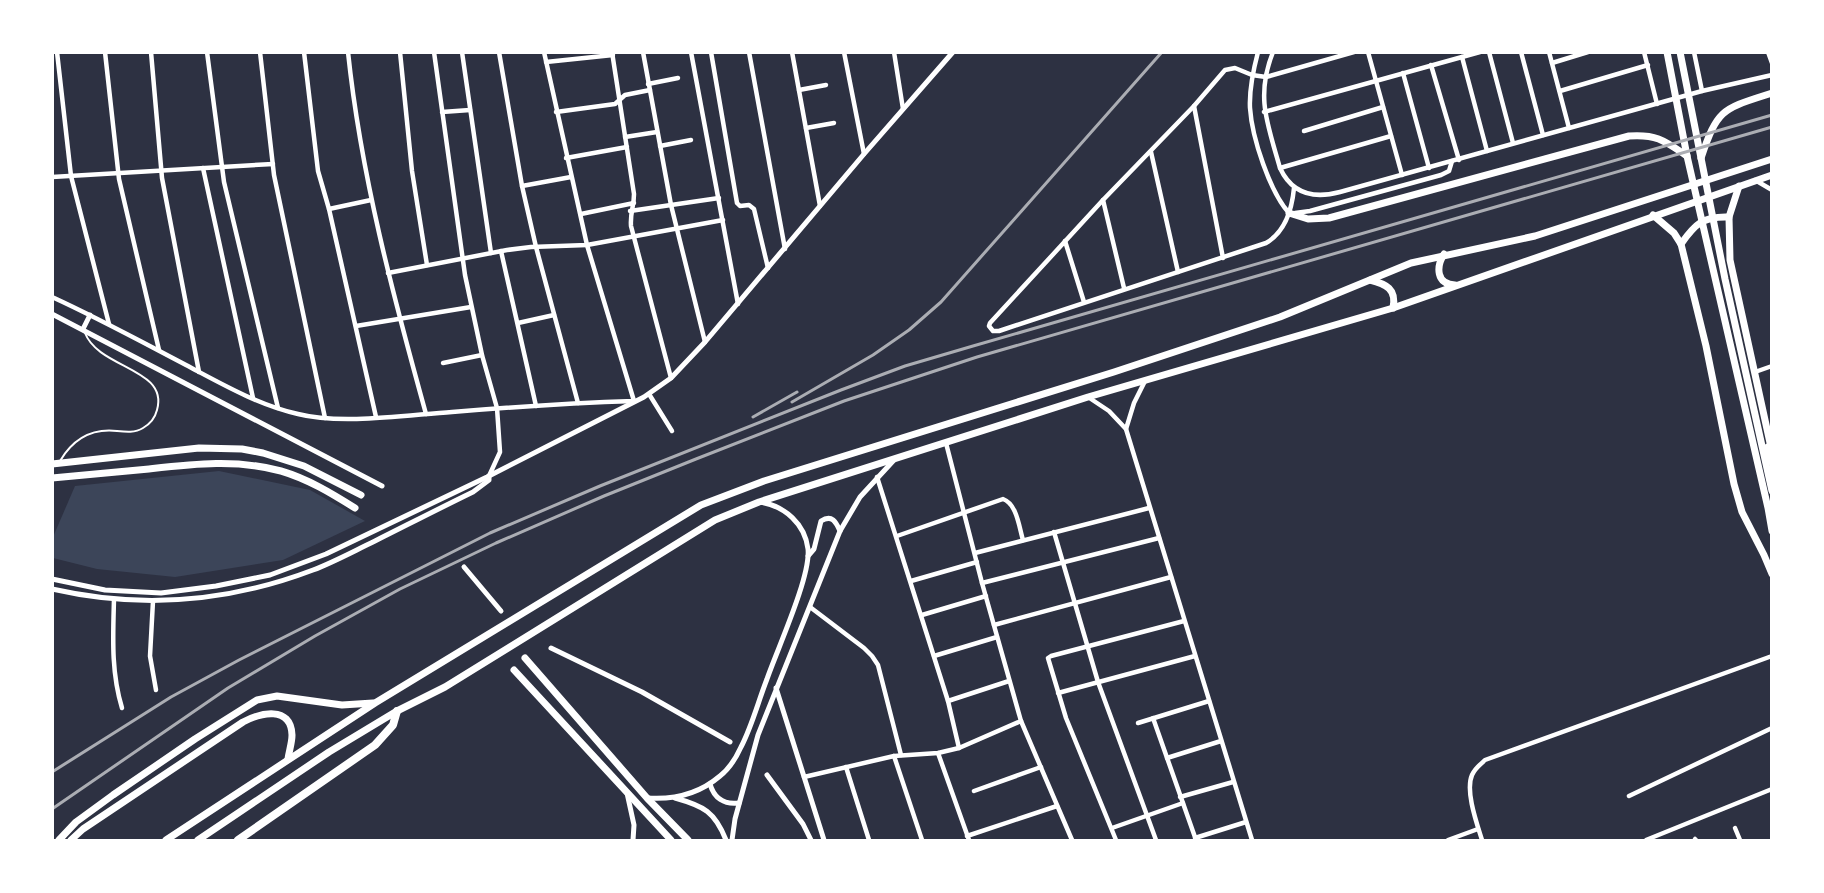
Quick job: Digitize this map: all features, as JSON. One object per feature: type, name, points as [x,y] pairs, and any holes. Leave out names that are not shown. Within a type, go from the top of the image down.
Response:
[{"type":"highway","points":[[238,840],[368,751],[388,732],[397,711]]},
{"type":"main road","points":[[1667,52],[1687,156],[1772,531]]},
{"type":"main road","points":[[1680,52],[1700,161],[1772,490]]},
{"type":"main road","points":[[1700,161],[1711,129],[1724,112],[1737,104],[1772,93]]},
{"type":"main road","points":[[1289,213],[1308,219],[1329,218],[1629,136],[1646,134],[1660,138],[1687,156]]},
{"type":"main road","points":[[166,840],[375,703],[701,505],[764,481],[1114,372],[1269,321],[1392,269],[1444,254],[1544,234],[1772,159]]},
{"type":"main road","points":[[198,840],[329,752],[397,711],[446,687],[715,520],[759,502],[1088,397],[1393,308],[1772,175]]},
{"type":"main road","points":[[1739,186],[1729,217],[1730,260],[1772,452]]},
{"type":"main road","points":[[1653,215],[1674,233],[1681,244],[1706,346],[1734,484],[1742,512],[1772,574]]},
{"type":"main road","points":[[1681,244],[1696,225],[1705,219],[1729,217]]},
{"type":"main road","points":[[1444,254],[1438,267],[1439,275],[1450,285],[1458,285]]},
{"type":"main road","points":[[1370,280],[1392,290],[1393,308]]},
{"type":"main road","points":[[1748,385],[1755,395],[1772,463]]},
{"type":"main road","points":[[56,464],[198,448],[242,449],[304,466],[361,495]]},
{"type":"main road","points":[[52,478],[202,463],[242,464],[301,478],[355,508]]},
{"type":"main road","points":[[525,658],[647,798],[688,840]]},
{"type":"main road","points":[[514,670],[671,840]]},
{"type":"main road","points":[[59,840],[76,822],[113,795],[257,700],[277,696],[342,705],[375,703]]},
{"type":"main road","points":[[71,840],[83,829],[255,716],[272,713],[281,716],[288,723],[292,736],[288,759]]},
{"type":"street","points":[[57,52],[71,176],[109,324]]},
{"type":"street","points":[[105,52],[118,173],[160,351]]},
{"type":"street","points":[[151,52],[161,171],[199,372]]},
{"type":"street","points":[[207,52],[221,167],[278,409]]},
{"type":"street","points":[[260,52],[273,164],[325,418]]},
{"type":"street","points":[[304,52],[316,160],[356,326],[375,417]]},
{"type":"street","points":[[348,52],[371,200],[399,319],[426,414]]},
{"type":"street","points":[[400,52],[411,162],[427,265]]},
{"type":"street","points":[[52,589],[114,599],[153,601],[222,596],[264,586],[313,570],[473,492],[489,480],[500,452],[497,408],[482,355],[462,258],[434,52]]},
{"type":"street","points":[[462,52],[491,253]]},
{"type":"street","points":[[499,52],[522,186],[578,403]]},
{"type":"street","points":[[544,52],[587,245],[634,402]]},
{"type":"street","points":[[643,52],[671,205],[705,342]]},
{"type":"street","points":[[691,52],[738,304]]},
{"type":"street","points":[[711,52],[737,203],[740,206],[749,205],[754,209],[768,268]]},
{"type":"street","points":[[749,52],[785,249]]},
{"type":"street","points":[[792,52],[820,208]]},
{"type":"street","points":[[844,52],[864,154]]},
{"type":"street","points":[[894,52],[903,109]]},
{"type":"street","points":[[944,52],[946,61]]},
{"type":"street","points":[[52,579],[105,590],[160,593],[216,586],[270,575],[326,554],[489,476],[634,402],[671,378],[705,342],[953,52]]},
{"type":"street","points":[[1258,52],[1252,75],[1250,103],[1252,125],[1270,184],[1289,213]]},
{"type":"street","points":[[1273,52],[1263,96],[1264,112],[1283,176],[1294,188],[1306,194],[1330,195],[1702,91],[1772,75]]},
{"type":"street","points":[[1294,188],[1289,213],[1273,239],[1223,258],[996,331],[991,329],[990,323],[1225,70],[1235,68],[1252,75],[1266,77],[1354,52]]},
{"type":"street","points":[[1368,52],[1402,175]]},
{"type":"street","points":[[1264,112],[1479,52]]},
{"type":"street","points":[[1489,52],[1513,143]]},
{"type":"street","points":[[1521,52],[1543,135]]},
{"type":"street","points":[[1549,52],[1569,128]]},
{"type":"street","points":[[1552,63],[1587,52]]},
{"type":"street","points":[[1644,52],[1657,104]]},
{"type":"street","points":[[1694,52],[1702,91]]},
{"type":"street","points":[[1768,52],[1771,61]]},
{"type":"street","points":[[546,62],[613,54],[634,203],[630,211],[631,226],[671,378]]},
{"type":"street","points":[[1462,57],[1487,151]]},
{"type":"street","points":[[1431,65],[1461,159]]},
{"type":"street","points":[[1560,91],[1648,65]]},
{"type":"street","points":[[1402,73],[1429,168]]},
{"type":"street","points":[[648,84],[678,78]]},
{"type":"street","points":[[799,90],[826,85]]},
{"type":"street","points":[[556,112],[615,104],[625,95],[650,90]]},
{"type":"street","points":[[1194,106],[1223,258]]},
{"type":"street","points":[[1304,131],[1383,107]]},
{"type":"street","points":[[442,112],[470,110]]},
{"type":"street","points":[[806,128],[834,123]]},
{"type":"street","points":[[626,137],[657,132]]},
{"type":"street","points":[[1280,168],[1391,136]]},
{"type":"street","points":[[660,146],[691,140]]},
{"type":"street","points":[[567,158],[627,147]]},
{"type":"street","points":[[1151,152],[1178,272]]},
{"type":"street","points":[[1289,213],[1310,211],[1434,178],[1449,171],[1452,161]]},
{"type":"street","points":[[52,177],[273,164]]},
{"type":"street","points":[[203,168],[253,398]]},
{"type":"street","points":[[522,186],[571,177]]},
{"type":"street","points":[[1755,180],[1772,190]]},
{"type":"street","points":[[630,211],[719,198]]},
{"type":"street","points":[[329,209],[371,200]]},
{"type":"street","points":[[1103,200],[1124,288]]},
{"type":"street","points":[[581,214],[634,203]]},
{"type":"street","points":[[388,273],[501,251],[587,245],[723,220]]},
{"type":"street","points":[[1065,241],[1084,302]]},
{"type":"street","points":[[501,251],[536,406]]},
{"type":"street","points":[[52,292],[53,298],[109,324],[199,372],[278,409],[301,415],[325,418],[375,417],[578,403],[634,402]]},
{"type":"street","points":[[356,326],[471,307]]},
{"type":"street","points":[[52,314],[382,486]]},
{"type":"street","points":[[83,329],[90,315]]},
{"type":"street","points":[[518,323],[554,315]]},
{"type":"street","points":[[443,363],[482,355]]},
{"type":"street","points":[[1755,372],[1772,366]]},
{"type":"street","points":[[1126,429],[1134,403],[1146,380]]},
{"type":"street","points":[[649,393],[672,431]]},
{"type":"street","points":[[1088,397],[1109,411],[1126,429],[1252,840]]},
{"type":"street","points":[[946,443],[976,562],[1021,721],[1072,840]]},
{"type":"street","points":[[732,840],[739,803],[758,735],[840,531],[860,498],[895,460]]},
{"type":"street","points":[[877,477],[922,615],[948,701],[959,748]]},
{"type":"street","points":[[897,536],[1003,499],[1013,507],[1023,540]]},
{"type":"street","points":[[647,798],[674,798],[693,793],[728,768],[742,747],[794,606],[806,570],[808,556],[802,530],[791,515],[776,506],[759,502]]},
{"type":"street","points":[[975,553],[1149,508]]},
{"type":"street","points":[[808,556],[814,549],[818,526],[824,519],[835,520],[840,531]]},
{"type":"street","points":[[1054,532],[1098,682],[1156,840]]},
{"type":"street","points":[[982,583],[1159,538]]},
{"type":"street","points":[[911,581],[976,562]]},
{"type":"street","points":[[464,567],[501,611]]},
{"type":"street","points":[[994,625],[1171,577]]},
{"type":"street","points":[[922,615],[986,596]]},
{"type":"street","points":[[114,599],[113,659],[122,708]]},
{"type":"street","points":[[153,601],[150,656],[156,690]]},
{"type":"street","points":[[810,607],[864,648],[878,665],[901,755]]},
{"type":"street","points":[[1116,840],[1066,718],[1048,658],[1184,621]]},
{"type":"street","points":[[934,656],[998,637]]},
{"type":"street","points":[[551,648],[642,692],[730,742]]},
{"type":"street","points":[[1058,693],[1195,656]]},
{"type":"street","points":[[1482,840],[1470,790],[1471,777],[1476,768],[1485,760],[1772,656]]},
{"type":"street","points":[[948,701],[1010,681]]},
{"type":"street","points":[[776,688],[824,840]]},
{"type":"street","points":[[1138,723],[1209,701]]},
{"type":"street","points":[[1153,718],[1195,839],[1246,822]]},
{"type":"street","points":[[804,777],[894,756],[938,753],[959,748],[1021,721]]},
{"type":"street","points":[[1629,796],[1772,728]]},
{"type":"street","points":[[1167,758],[1221,741]]},
{"type":"street","points":[[938,753],[968,838],[1057,806]]},
{"type":"street","points":[[894,756],[922,840]]},
{"type":"street","points":[[846,767],[869,840]]},
{"type":"street","points":[[974,791],[1041,767]]},
{"type":"street","points":[[767,775],[812,840]]},
{"type":"street","points":[[1180,797],[1233,782]]},
{"type":"street","points":[[710,783],[718,798],[728,803],[739,803]]},
{"type":"street","points":[[1646,840],[1772,789]]},
{"type":"street","points":[[627,793],[634,825],[633,840]]},
{"type":"street","points":[[674,798],[692,803],[707,811],[719,823],[726,840]]},
{"type":"street","points":[[1112,828],[1183,804]]},
{"type":"street","points":[[1735,828],[1740,840]]},
{"type":"street","points":[[1448,840],[1478,829]]},
{"type":"lane","points":[[56,464],[82,436],[100,431],[135,432],[150,423],[158,408],[153,384],[147,378],[113,362],[98,351],[86,337],[83,329]]},
{"type":"shaded area","points":[[219,471],[310,490],[365,521],[283,560],[175,577],[97,569],[53,558],[53,537],[75,486]]},
{"type":"railway","points":[[792,402],[873,355],[909,330],[941,302],[1162,52]]},
{"type":"railway","points":[[52,772],[171,697],[239,660],[490,533],[600,486],[841,390],[905,366],[1772,115]]},
{"type":"railway","points":[[52,809],[228,688],[400,589],[496,543],[696,459],[844,401],[977,357],[1772,127]]},
{"type":"railway","points":[[753,417],[797,392]]}]
